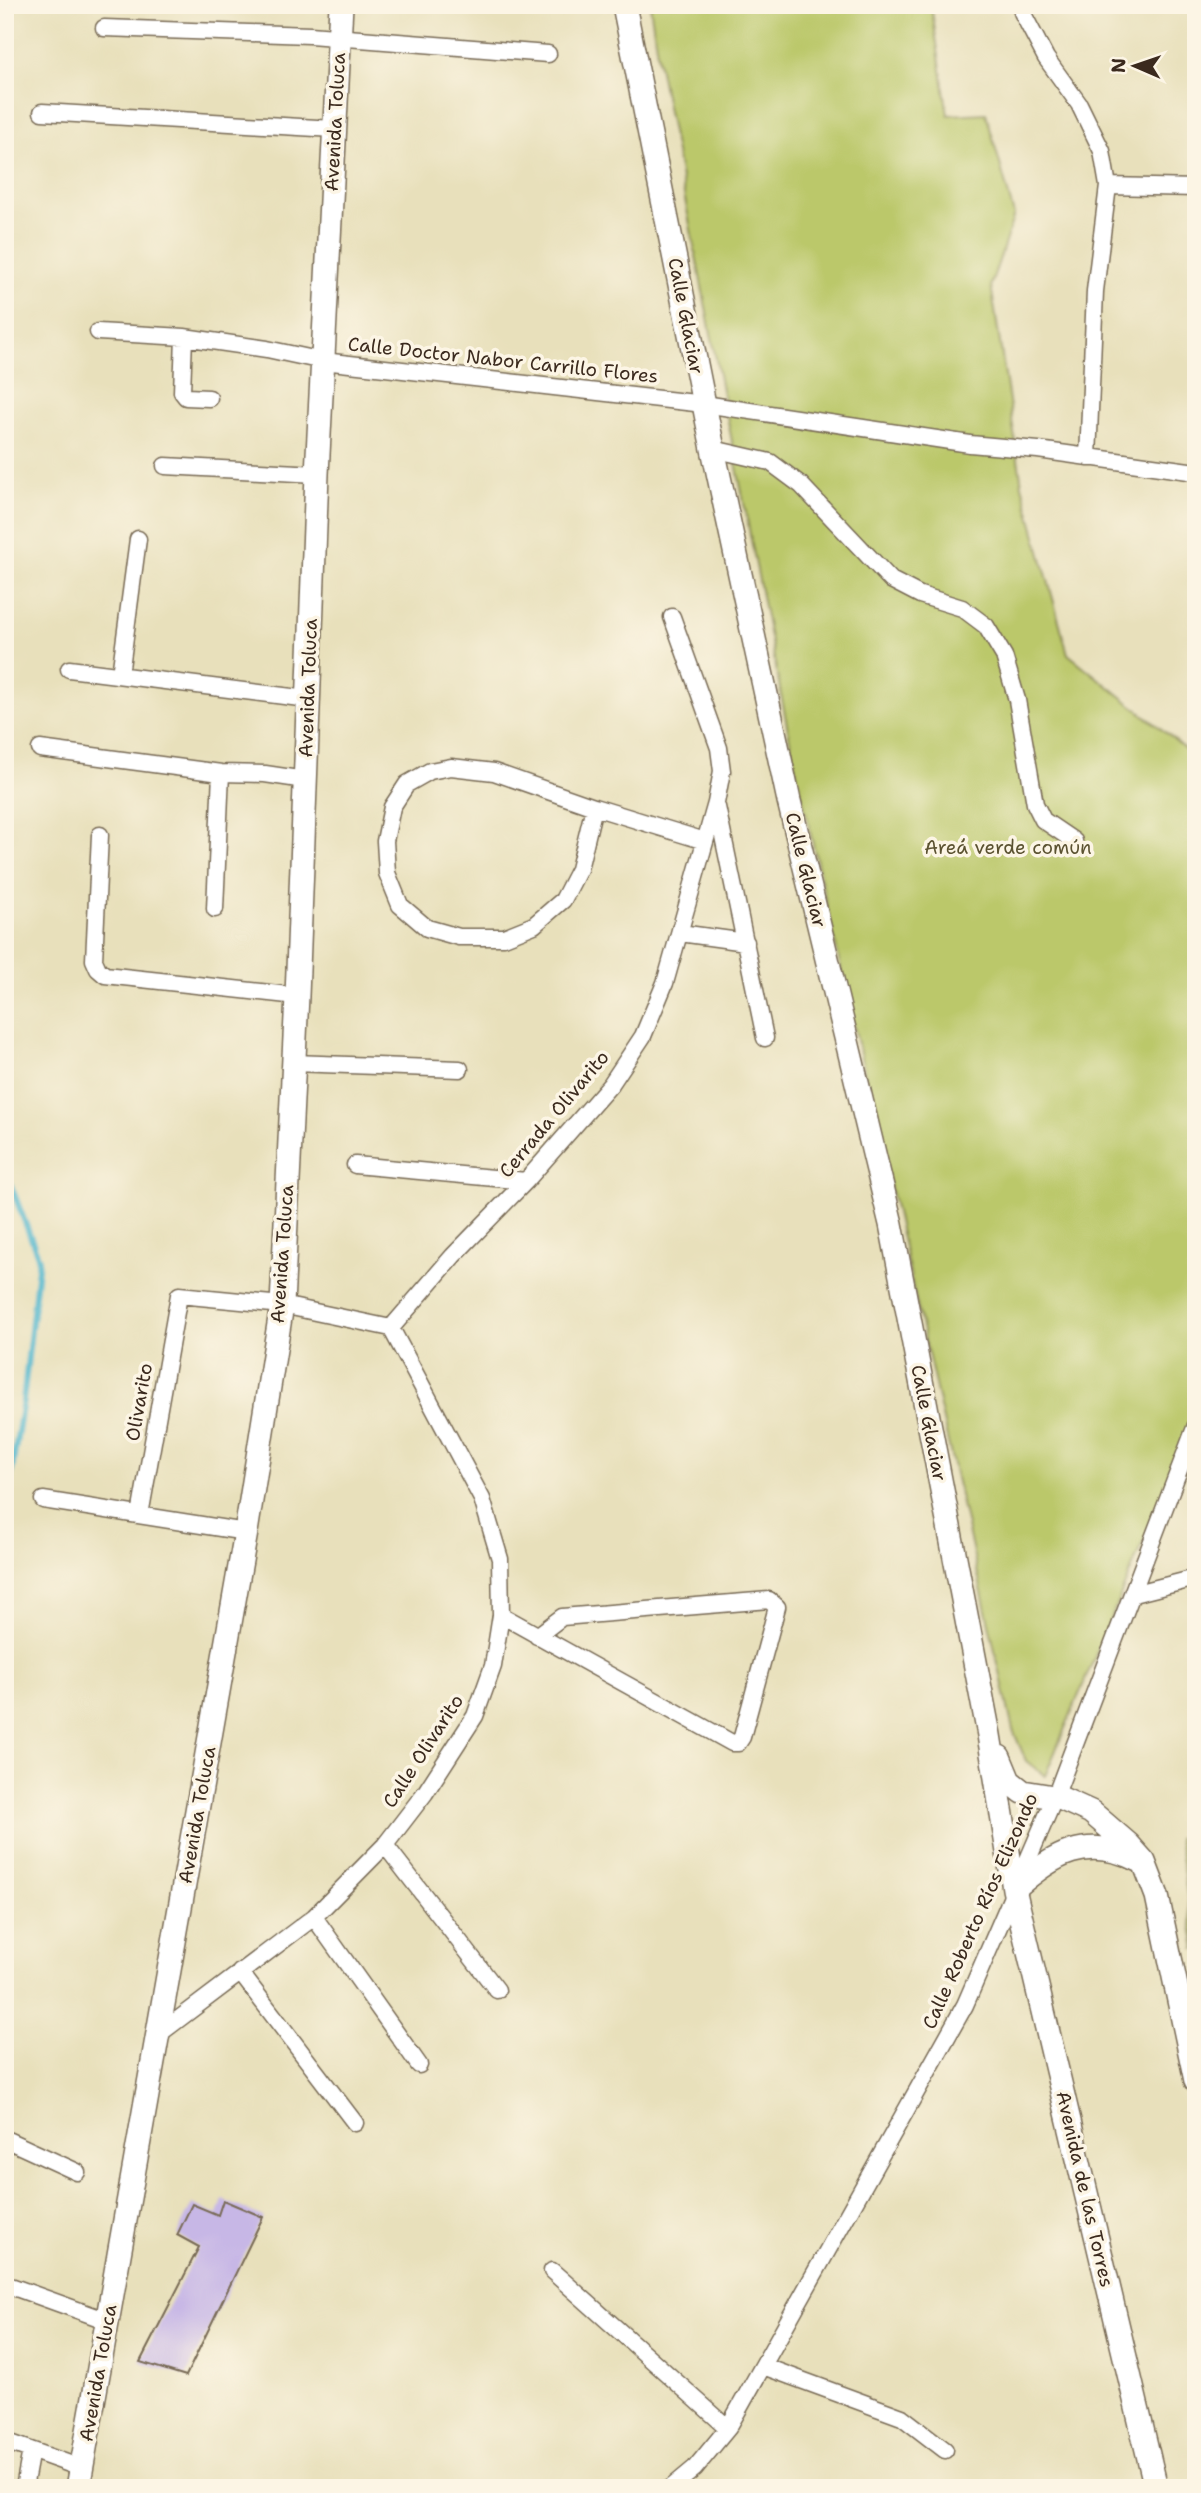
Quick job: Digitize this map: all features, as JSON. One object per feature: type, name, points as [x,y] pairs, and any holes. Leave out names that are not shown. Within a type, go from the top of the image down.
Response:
[{"type":"street","name":"Avenida Toluca","points":[[79,2478],[246,1532],[282,1305],[317,474],[341,5]]},
{"type":"street","name":"Calle Glaciar","points":[[624,5],[713,449],[789,802],[891,1224],[989,1734],[1014,1889]]},
{"type":"street","points":[[1021,5],[1046,58],[1079,104],[1102,151],[1108,186],[1095,291],[1088,458]]},
{"type":"street","points":[[104,27],[339,37],[548,54]]},
{"type":"street","points":[[42,112],[334,129]]},
{"type":"street","points":[[1108,186],[1196,188]]},
{"type":"street","name":"Calle Doctor Nabor Carrillo Flores","points":[[98,332],[184,337],[267,349],[323,361],[704,404],[970,444],[1038,450],[1196,472]]},
{"type":"street","points":[[184,337],[183,395],[209,398]]},
{"type":"street","points":[[713,449],[770,462],[802,485],[891,580],[920,595],[962,607],[986,626],[1004,656],[1017,700],[1035,804],[1043,820],[1074,841]]},
{"type":"street","points":[[165,466],[317,474]]},
{"type":"street","points":[[120,675],[138,539]]},
{"type":"street","name":"Cerrada Olivarito","points":[[391,1328],[453,1256],[526,1181],[611,1084],[643,1036],[665,983],[716,803],[722,771],[719,748],[672,617]]},
{"type":"street","points":[[69,669],[308,699]]},
{"type":"street","points":[[40,748],[221,773],[265,774],[305,780]]},
{"type":"street","points":[[594,807],[579,869],[563,900],[534,925],[504,937],[459,937],[427,928],[400,905],[387,873],[385,841],[392,807],[408,784],[430,771],[451,767],[494,772],[594,807],[705,841]]},
{"type":"street","points":[[215,909],[221,773]]},
{"type":"street","points":[[716,803],[765,1038]]},
{"type":"street","points":[[100,835],[94,960],[105,975],[297,996]]},
{"type":"street","points":[[680,933],[746,942]]},
{"type":"street","points":[[293,1063],[460,1069]]},
{"type":"street","points":[[355,1165],[526,1181]]},
{"type":"street","name":"Olivarito","points":[[141,1515],[179,1295],[282,1305]]},
{"type":"street","points":[[282,1305],[391,1328]]},
{"type":"street","name":"Calle Olivarito","points":[[159,2034],[314,1917],[384,1845],[425,1793],[475,1716],[493,1666],[501,1615],[500,1559],[482,1499],[391,1328]]},
{"type":"street","name":"Calle Roberto Ríos Elizondo","points":[[671,2488],[695,2468],[728,2428],[965,2005],[1055,1797],[1196,1425]]},
{"type":"street","points":[[43,1500],[246,1532]]},
{"type":"street","points":[[1133,1594],[1196,1578]]},
{"type":"street","points":[[501,1615],[537,1636],[733,1743],[738,1743],[742,1737],[777,1607],[769,1600],[562,1617],[537,1636]]},
{"type":"street","name":"Calle Glaciar","points":[[989,1734],[1009,1782],[1023,1792],[1055,1797]]},
{"type":"street","points":[[1055,1797],[1091,1812],[1128,1844],[1144,1862],[1157,1896],[1196,2081]]},
{"type":"street","points":[[384,1845],[497,1990]]},
{"type":"street","points":[[1014,1889],[1035,1870],[1059,1855],[1079,1849],[1121,1851],[1144,1862]]},
{"type":"street","name":"Avenida de las Torres","points":[[1014,1889],[1156,2488]]},
{"type":"street","points":[[314,1917],[419,2065]]},
{"type":"street","points":[[240,1972],[355,2123]]},
{"type":"street","points":[[5,2139],[77,2172]]},
{"type":"street","points":[[552,2271],[728,2428]]},
{"type":"street","points":[[5,2284],[107,2321]]},
{"type":"street","points":[[763,2365],[902,2417],[945,2450]]},
{"type":"street","points":[[5,2441],[31,2450],[79,2478]]},
{"type":"street","points":[[24,2488],[31,2450]]},
{"type":"green space","name":"Areá verde común","points":[[650,5],[931,5],[948,115],[986,113],[1014,215],[991,285],[1022,485],[1068,654],[1196,759],[1196,1415],[1045,1776],[1026,1761],[1013,1730],[793,756],[658,60]]},
{"type":"green space","points":[[1196,1835],[1196,1950],[1178,1838]]},
{"type":"building","points":[[223,2200],[263,2217],[186,2376],[140,2362],[199,2247],[177,2235],[192,2204],[218,2215]]},
{"type":"waterway","points":[[5,1170],[39,1259],[23,1401],[5,1512]]}]
